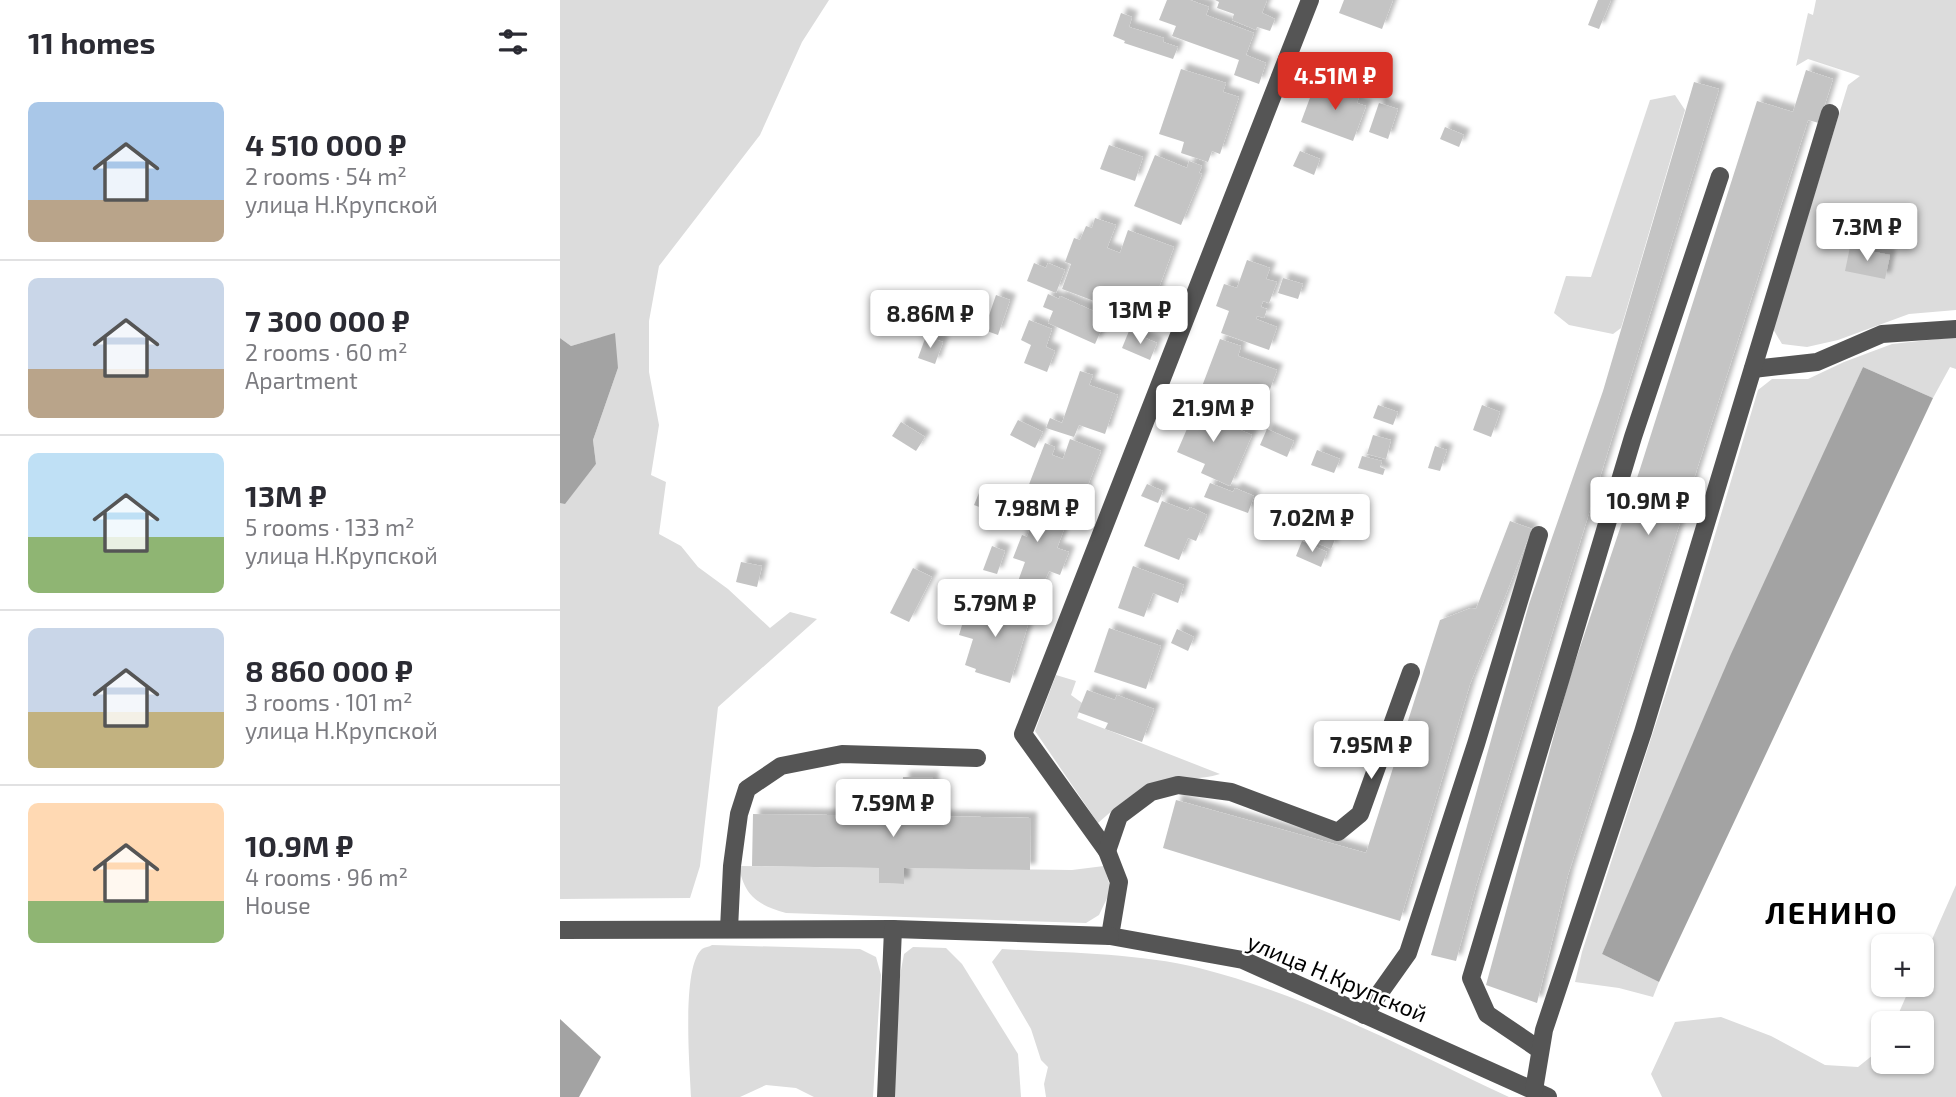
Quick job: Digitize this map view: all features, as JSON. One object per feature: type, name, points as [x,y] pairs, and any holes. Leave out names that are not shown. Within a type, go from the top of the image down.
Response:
[{"type":"street","points":[[1110,936],[1119,882],[1107,851],[1023,734],[1310,0]]},
{"type":"street","points":[[1541,1094],[1540,1050],[1544,1030],[1643,732],[1830,113]]},
{"type":"street","points":[[1540,1050],[1488,1014],[1471,978],[1629,450],[1720,176]]},
{"type":"street","points":[[1753,369],[1817,362],[1882,334],[1956,329]]},
{"type":"street","points":[[1364,1016],[1408,953],[1476,744],[1539,535]]},
{"type":"street","points":[[1107,851],[1119,816],[1151,792],[1178,785],[1231,792],[1338,832],[1360,814],[1411,672]]},
{"type":"street","points":[[729,929],[732,866],[739,814],[747,789],[781,766],[842,754],[977,758]]},
{"type":"street","points":[[886,1097],[893,929]]},
{"type":"street","name":"улица Н.Крупской","points":[[560,930],[893,929],[1110,936],[1243,960],[1541,1094]]},
{"type":"shaded area","points":[[560,0],[829,0],[802,42],[760,135],[659,266],[649,321],[649,372],[659,425],[651,475],[666,482],[659,534],[681,546],[698,567],[728,589],[770,628],[790,612],[817,619],[718,707],[700,866],[690,898],[560,899],[560,503],[565,503],[596,464],[593,440],[618,368],[602,337],[571,346],[560,338]]},
{"type":"shaded area","points":[[1816,0],[1956,0],[1956,310],[1909,314],[1838,340],[1807,347],[1782,344],[1773,329],[1848,85],[1860,76],[1808,59],[1796,66],[1808,13],[1813,15]]},
{"type":"shaded area","points":[[1675,95],[1685,110],[1621,328],[1613,334],[1569,325],[1554,313],[1566,276],[1591,277],[1650,100]]},
{"type":"shaded area","points":[[615,333],[618,368],[593,440],[596,464],[565,504],[560,503],[560,338],[571,346]]},
{"type":"shaded area","points":[[1956,337],[1956,369],[1950,367],[1933,398],[1863,367],[1602,954],[1659,982],[1653,997],[1619,988],[1575,982],[1582,952],[1692,612],[1758,390],[1772,379],[1808,379],[1892,344]]},
{"type":"shaded area","points":[[1863,367],[1933,398],[1659,982],[1602,954],[1731,654]]},
{"type":"shaded area","points":[[1056,675],[1076,681],[1071,695],[1082,703],[1077,718],[1220,774],[1154,784],[1128,798],[1098,823],[1035,731]]},
{"type":"shaded area","points":[[739,866],[879,868],[879,883],[904,884],[904,868],[1072,870],[1104,866],[1111,890],[1099,915],[1086,923],[786,913],[754,898],[745,885]]},
{"type":"shaded area","points":[[1956,885],[1956,1097],[1662,1097],[1651,1074],[1675,1022],[1721,1017],[1771,1036],[1825,1065],[1858,1067],[1871,1057],[1871,1074],[1934,1074],[1934,1011],[1900,1011],[1906,997],[1934,997],[1934,935]]},
{"type":"shaded area","points":[[712,945],[860,949],[876,957],[881,975],[873,1097],[814,1097],[796,1088],[766,1085],[740,1097],[691,1097],[688,1019],[691,976],[695,959],[702,949]]},
{"type":"shaded area","points":[[913,947],[946,948],[962,964],[1018,1054],[1021,1097],[894,1097],[899,981],[904,954]]},
{"type":"shaded area","points":[[1002,949],[1151,959],[1239,979],[1357,1025],[1509,1097],[1046,1097],[1044,1084],[1048,1067],[1041,1060],[1031,1029],[992,962]]},
{"type":"shaded area","points":[[560,1019],[601,1057],[579,1097],[560,1097]]},
{"type":"building","points":[[1167,0],[1190,0],[1209,7],[1206,15],[1254,33],[1246,55],[1266,63],[1259,84],[1234,75],[1239,60],[1172,36],[1176,26],[1159,20]]},
{"type":"building","points":[[1215,0],[1267,0],[1262,13],[1275,19],[1270,31],[1257,27],[1256,30],[1232,20],[1234,14],[1217,8],[1219,2]]},
{"type":"building","points":[[1344,0],[1393,0],[1382,29],[1339,13]]},
{"type":"building","points":[[1598,0],[1611,0],[1599,29],[1588,25]]},
{"type":"building","points":[[1121,13],[1132,17],[1129,27],[1164,38],[1163,42],[1178,47],[1173,59],[1124,43],[1125,41],[1113,36]]},
{"type":"building","points":[[1181,69],[1226,83],[1223,92],[1239,97],[1220,154],[1212,151],[1208,162],[1181,153],[1184,142],[1159,134]]},
{"type":"building","points":[[1806,70],[1833,79],[1819,123],[1808,120],[1568,875],[1537,1003],[1486,985],[1569,680],[1640,469],[1757,101],[1793,112]]},
{"type":"building","points":[[1694,82],[1719,89],[1551,637],[1456,961],[1431,955],[1529,604],[1603,391]]},
{"type":"building","points":[[1314,87],[1327,92],[1329,87],[1341,91],[1342,88],[1360,94],[1357,103],[1366,106],[1353,141],[1301,122]]},
{"type":"building","points":[[1379,103],[1398,109],[1388,139],[1369,132]]},
{"type":"building","points":[[1445,127],[1464,135],[1459,147],[1440,139]]},
{"type":"building","points":[[1109,145],[1143,157],[1135,181],[1100,169]]},
{"type":"building","points":[[1300,151],[1320,159],[1314,175],[1293,166]]},
{"type":"building","points":[[1155,155],[1187,168],[1189,161],[1202,166],[1199,173],[1202,174],[1181,225],[1134,206]]},
{"type":"building","points":[[1095,218],[1116,225],[1107,248],[1120,253],[1128,230],[1174,247],[1147,320],[1123,311],[1121,318],[1099,310],[1102,304],[1062,289],[1071,264],[1065,262],[1074,238],[1080,240],[1086,226],[1092,228]]},
{"type":"building","points":[[1850,247],[1890,255],[1885,279],[1845,271]]},
{"type":"building","points":[[1247,260],[1270,268],[1266,279],[1277,282],[1269,303],[1263,301],[1261,307],[1267,309],[1264,318],[1257,316],[1256,319],[1277,327],[1269,350],[1221,333],[1229,311],[1216,306],[1224,284],[1237,288]]},
{"type":"building","points":[[1034,263],[1046,268],[1048,263],[1065,270],[1056,293],[1027,281]]},
{"type":"building","points":[[1283,278],[1303,284],[1298,299],[1278,293]]},
{"type":"building","points":[[1048,294],[1059,299],[1060,296],[1107,317],[1095,344],[1048,323],[1053,311],[1043,307]]},
{"type":"building","points":[[996,295],[1010,300],[998,335],[984,330]]},
{"type":"building","points":[[1029,320],[1052,329],[1046,347],[1055,351],[1047,372],[1024,363],[1031,345],[1021,340]]},
{"type":"building","points":[[1129,331],[1157,343],[1150,360],[1122,348]]},
{"type":"building","points":[[926,336],[943,342],[935,364],[918,358]]},
{"type":"building","points":[[1220,339],[1241,346],[1238,356],[1277,370],[1269,392],[1259,388],[1252,407],[1201,389]]},
{"type":"building","points":[[1080,371],[1093,375],[1089,385],[1118,395],[1105,434],[1079,425],[1074,437],[1046,428],[1050,418],[1062,423]]},
{"type":"building","points":[[1186,395],[1198,400],[1194,410],[1252,435],[1230,486],[1201,473],[1205,464],[1177,452],[1193,415],[1180,409]]},
{"type":"building","points":[[1378,405],[1398,412],[1393,425],[1373,418]]},
{"type":"building","points":[[1482,405],[1500,412],[1491,437],[1473,430]]},
{"type":"building","points":[[1018,420],[1043,432],[1035,448],[1010,435]]},
{"type":"building","points":[[901,422],[925,437],[916,451],[892,436]]},
{"type":"building","points":[[1267,429],[1294,441],[1287,457],[1260,445]]},
{"type":"building","points":[[1373,435],[1391,440],[1386,459],[1367,454]]},
{"type":"building","points":[[1070,439],[1101,451],[1080,506],[1028,487],[1045,443],[1055,447],[1052,455],[1063,459]]},
{"type":"building","points":[[1435,446],[1447,450],[1440,471],[1428,468]]},
{"type":"building","points":[[1317,450],[1340,459],[1334,473],[1311,465]]},
{"type":"building","points":[[1362,456],[1382,461],[1380,467],[1385,469],[1383,475],[1358,468]]},
{"type":"building","points":[[1210,483],[1233,492],[1235,488],[1254,496],[1248,513],[1204,497]]},
{"type":"building","points":[[1147,484],[1163,491],[1158,503],[1141,496]]},
{"type":"building","points":[[979,493],[1000,500],[995,513],[974,505]]},
{"type":"building","points":[[1010,496],[1040,507],[1038,513],[1066,524],[1057,548],[1069,552],[1060,575],[1049,571],[1040,592],[1017,584],[1025,562],[1013,558],[1022,535],[1027,537],[1031,526],[1003,516]]},
{"type":"building","points":[[1162,501],[1188,511],[1190,507],[1207,515],[1196,541],[1188,538],[1179,560],[1144,546]]},
{"type":"building","points":[[1510,521],[1532,529],[1470,684],[1400,921],[1163,848],[1176,800],[1366,853],[1440,620],[1471,608],[1476,609]]},
{"type":"building","points":[[1320,524],[1338,532],[1331,549],[1305,538],[1310,526],[1318,529]]},
{"type":"building","points":[[1302,541],[1327,552],[1321,567],[1296,556]]},
{"type":"building","points":[[992,546],[1005,551],[997,574],[983,570]]},
{"type":"building","points":[[741,562],[762,566],[757,587],[736,582]]},
{"type":"building","points":[[1133,566],[1184,585],[1178,603],[1153,593],[1144,617],[1118,608]]},
{"type":"building","points":[[913,568],[932,577],[909,622],[890,613]]},
{"type":"building","points":[[985,600],[1031,615],[1010,683],[975,672],[976,669],[965,665],[973,639],[959,635],[966,612],[973,614],[974,608],[982,610]]},
{"type":"building","points":[[1109,628],[1161,646],[1146,689],[1094,672]]},
{"type":"building","points":[[1177,629],[1194,637],[1188,651],[1171,643]]},
{"type":"building","points":[[1087,690],[1115,700],[1117,695],[1154,709],[1142,742],[1105,729],[1108,723],[1078,712]]},
{"type":"building","points":[[903,777],[933,777],[932,816],[1031,818],[1030,870],[904,868],[904,884],[879,883],[879,868],[752,866],[753,814],[902,816]]},
{"type":"district","name":"ЛЕНИНО","points":[[1832,914]]}]
